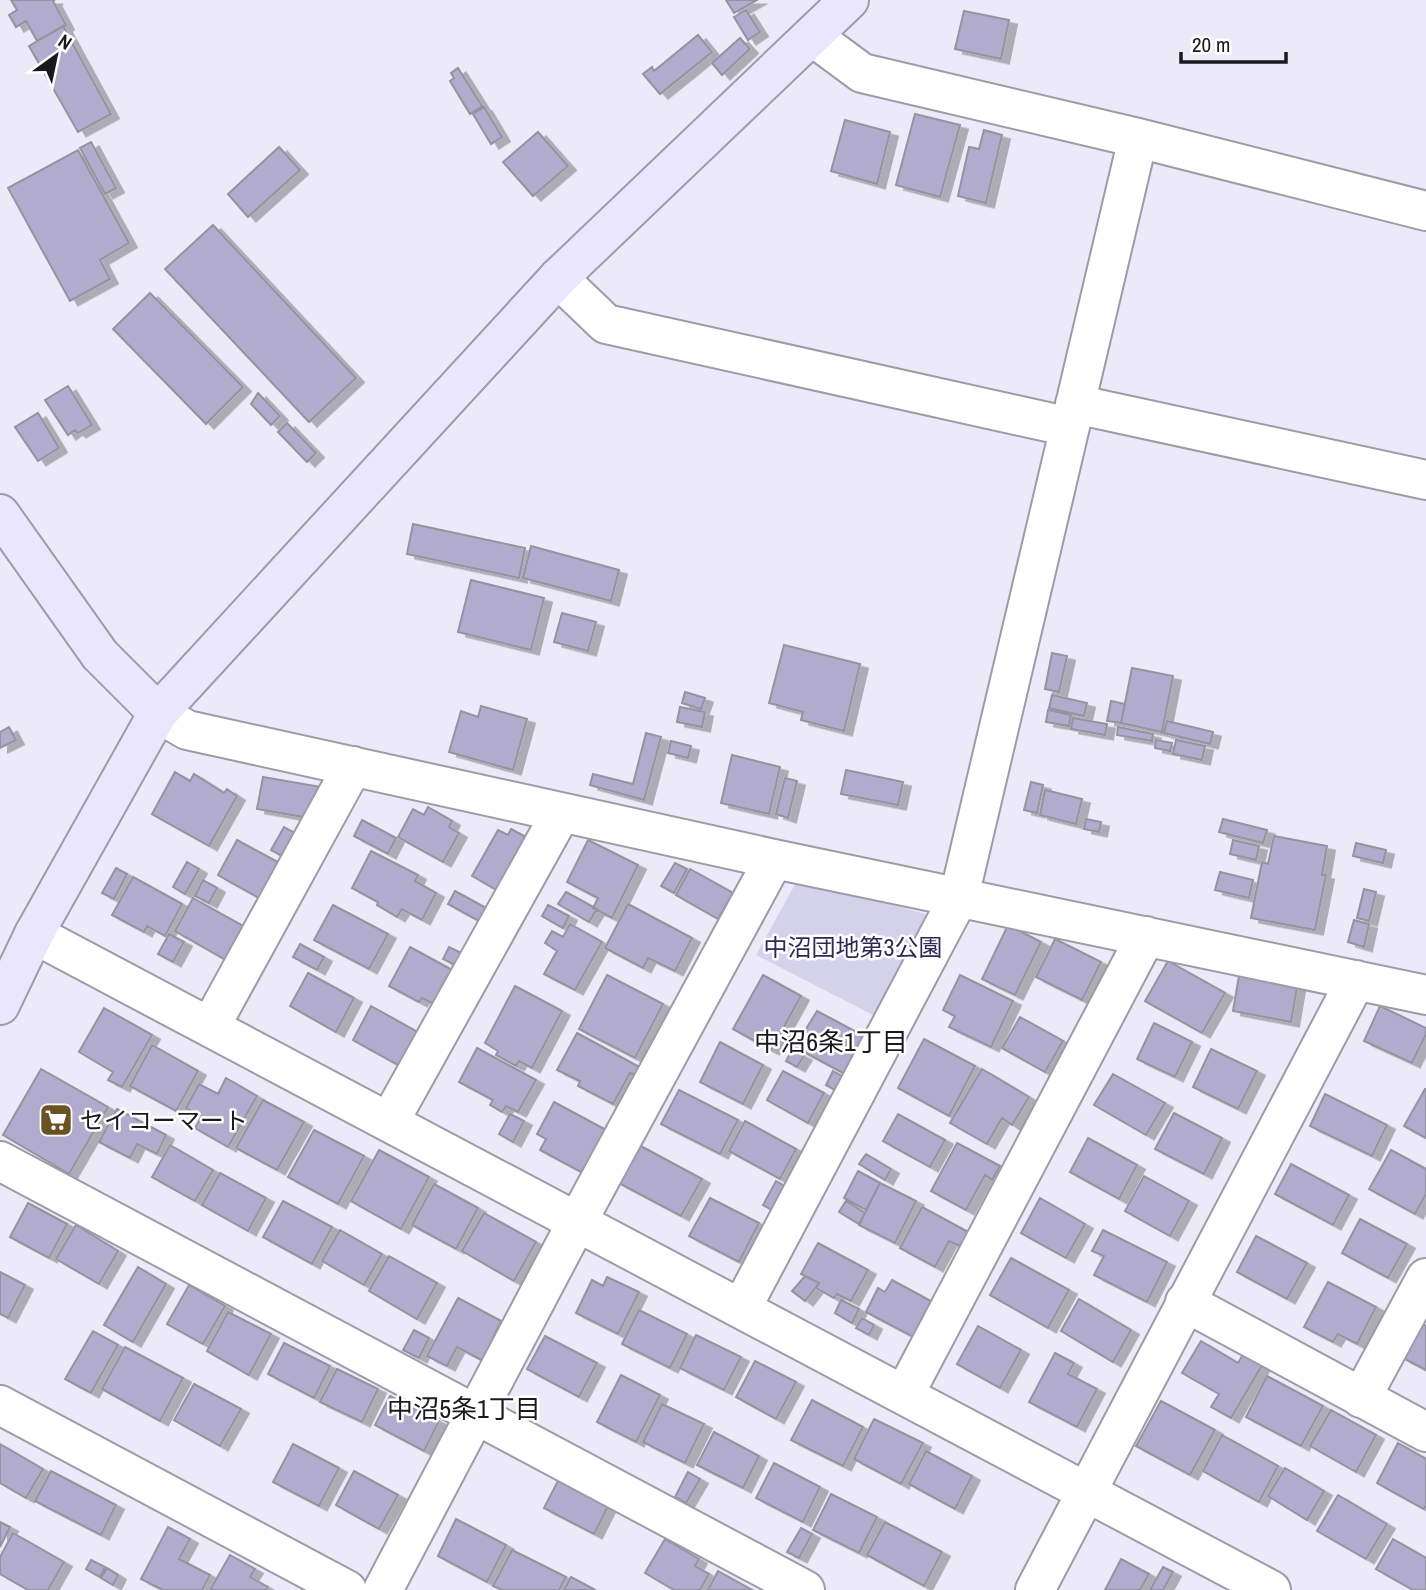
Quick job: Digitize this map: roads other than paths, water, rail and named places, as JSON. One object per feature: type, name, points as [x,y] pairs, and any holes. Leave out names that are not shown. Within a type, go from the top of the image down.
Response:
[{"type":"street","points":[[0,1005],[34,934],[158,713],[558,278],[849,0]]},
{"type":"street","points":[[812,36],[862,72],[1426,211]]},
{"type":"street","points":[[741,1309],[959,897],[1138,138]]},
{"type":"street","points":[[558,278],[606,324],[1073,415],[1426,480]]},
{"type":"street","points":[[0,514],[100,655],[158,713],[187,730],[774,859],[1426,995]]},
{"type":"street","points":[[210,1027],[354,766]]},
{"type":"street","points":[[389,1122],[561,813]]},
{"type":"street","points":[[383,1590],[577,1222],[774,859]]},
{"type":"street","points":[[34,934],[1271,1590]]},
{"type":"street","points":[[904,1395],[1146,936]]},
{"type":"street","points":[[1035,1590],[1356,980]]},
{"type":"street","points":[[0,1161],[805,1590]]},
{"type":"street","points":[[1362,1398],[1426,1278]]},
{"type":"street","points":[[1185,1302],[1426,1432]]},
{"type":"street","points":[[0,1405],[347,1590]]},
{"type":"place","name":"セイコーマート","points":[[56,1120]]},
{"type":"district","name":"中沼6条1丁目","points":[[831,1041]]},
{"type":"district","name":"中沼5条1丁目","points":[[464,1408]]},
{"type":"park label","name":"中沼団地第3公園","points":[[853,947]]}]
